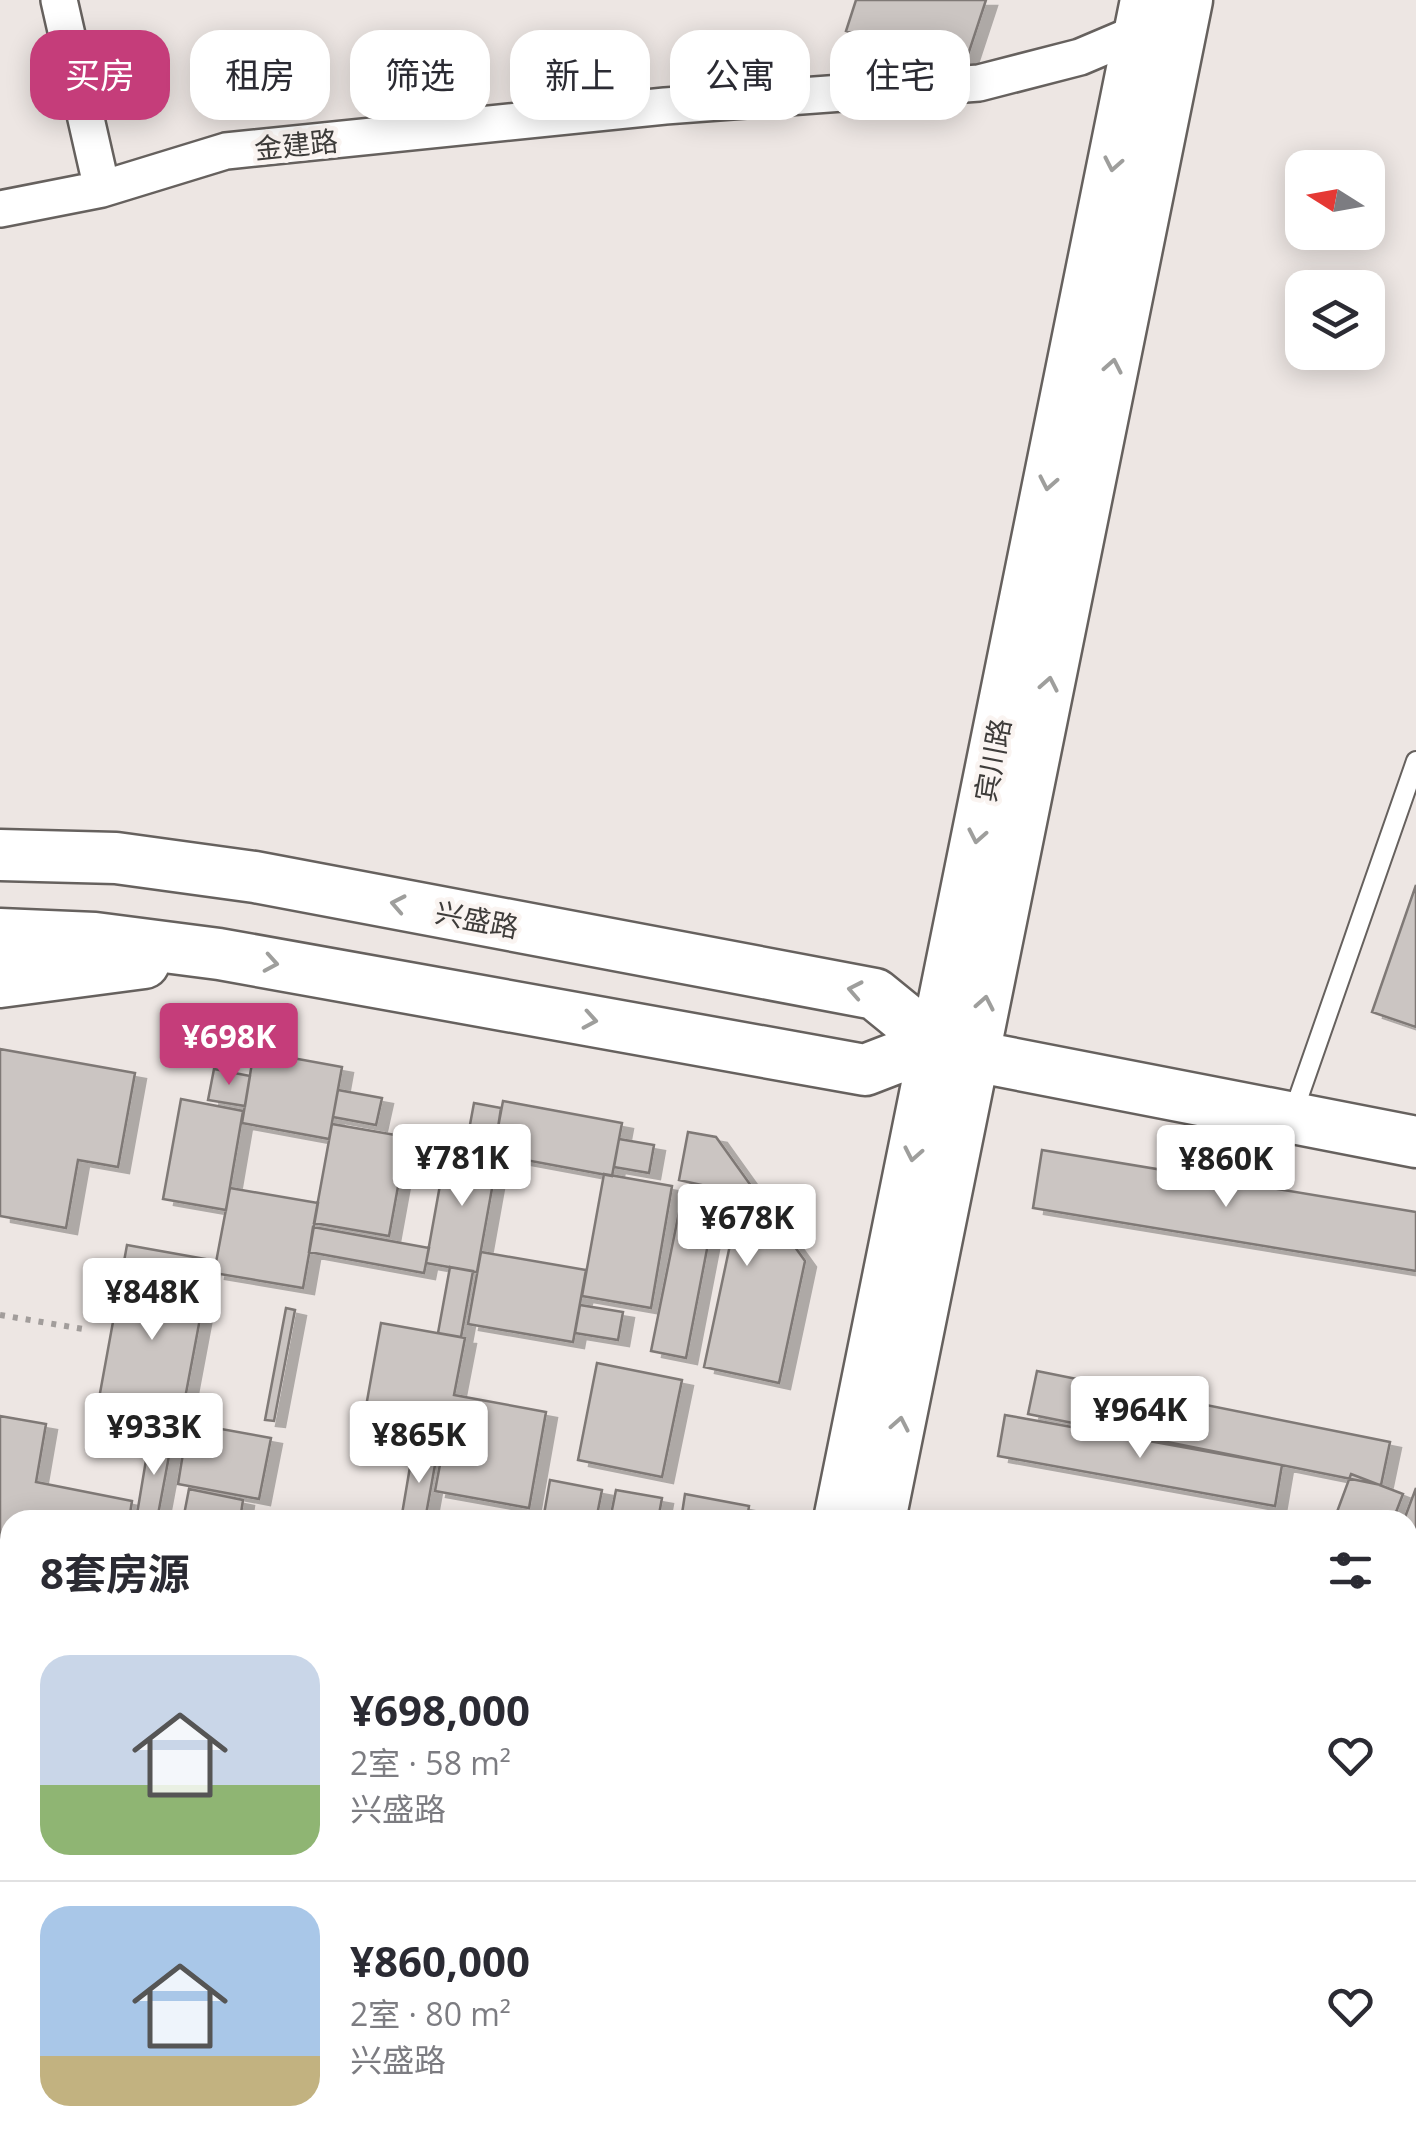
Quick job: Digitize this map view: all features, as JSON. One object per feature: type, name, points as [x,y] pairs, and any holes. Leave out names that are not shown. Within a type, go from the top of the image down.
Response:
[{"type":"main road","name":"宾川路","points":[[840,1510],[954,1050],[1187,0]]},
{"type":"main road","name":"宾川路","points":[[882,1510],[954,1050],[1143,16]]},
{"type":"main road","points":[[0,824],[116,858]]},
{"type":"main road","name":"兴盛路","points":[[0,855],[116,858],[256,877],[874,994],[954,1050],[1416,1142]]},
{"type":"main road","points":[[0,934],[95,938],[219,954],[865,1070],[954,1050]]},
{"type":"main road","points":[[0,982],[219,954]]},
{"type":"street","points":[[59,0],[102,189]]},
{"type":"street","name":"金建路","points":[[0,209],[102,189],[226,151],[665,106],[979,83],[1080,57],[1143,16],[1177,0]]},
{"type":"lane","points":[[1291,1118],[1416,760]]},
{"type":"path","points":[[0,1315],[89,1330]]},
{"type":"building","points":[[856,0],[986,0],[970,49],[970,30],[846,30]]},
{"type":"building","points":[[1416,885],[1416,1027],[1372,1012]]},
{"type":"building","points":[[0,1049],[135,1073],[118,1167],[78,1160],[66,1228],[0,1216]]},
{"type":"building","points":[[254,1051],[342,1067],[329,1139],[242,1123]]},
{"type":"building","points":[[214,1069],[250,1076],[245,1106],[208,1100]]},
{"type":"building","points":[[338,1090],[382,1098],[376,1125],[333,1117]]},
{"type":"building","points":[[181,1099],[243,1111],[226,1210],[163,1199]]},
{"type":"building","points":[[503,1101],[622,1123],[612,1176],[493,1154]]},
{"type":"building","points":[[474,1103],[501,1108],[497,1134],[469,1130]]},
{"type":"building","points":[[332,1124],[407,1137],[389,1236],[314,1223]]},
{"type":"building","points":[[688,1132],[716,1137],[805,1261],[779,1383],[704,1367],[730,1245],[747,1248],[702,1185],[679,1180]]},
{"type":"building","points":[[619,1139],[654,1145],[649,1173],[614,1167]]},
{"type":"building","points":[[447,1146],[498,1155],[477,1272],[426,1263]]},
{"type":"building","points":[[1042,1150],[1416,1212],[1416,1271],[1033,1208]]},
{"type":"building","points":[[604,1174],[672,1186],[651,1308],[582,1296]]},
{"type":"building","points":[[230,1188],[318,1203],[303,1288],[214,1273]]},
{"type":"building","points":[[679,1212],[713,1218],[686,1358],[651,1351]]},
{"type":"building","points":[[313,1227],[429,1248],[424,1273],[309,1252]]},
{"type":"building","points":[[127,1245],[211,1260],[177,1441],[94,1426]]},
{"type":"building","points":[[481,1252],[586,1270],[573,1342],[468,1324]]},
{"type":"building","points":[[450,1267],[473,1271],[461,1337],[438,1333]]},
{"type":"building","points":[[580,1305],[623,1312],[618,1340],[575,1333]]},
{"type":"building","points":[[286,1308],[295,1310],[274,1421],[265,1420]]},
{"type":"building","points":[[381,1323],[465,1338],[454,1395],[546,1412],[529,1508],[435,1491],[442,1454],[360,1440]]},
{"type":"building","points":[[597,1363],[682,1380],[662,1477],[578,1460]]},
{"type":"building","points":[[1037,1371],[1390,1442],[1381,1485],[1028,1414]]},
{"type":"building","points":[[1005,1415],[1282,1465],[1275,1506],[998,1456]]},
{"type":"building","points":[[0,1416],[46,1424],[36,1482],[132,1501],[131,1510],[0,1510]]},
{"type":"building","points":[[188,1423],[271,1438],[259,1499],[178,1484]]},
{"type":"building","points":[[150,1436],[172,1440],[159,1510],[138,1510]]},
{"type":"building","points":[[413,1449],[437,1454],[427,1510],[403,1510]]},
{"type":"building","points":[[1351,1474],[1403,1494],[1397,1510],[1338,1510]]},
{"type":"building","points":[[550,1480],[602,1490],[598,1510],[545,1510]]},
{"type":"building","points":[[1416,1488],[1416,1510],[1408,1510]]},
{"type":"building","points":[[189,1489],[243,1500],[242,1510],[185,1510]]},
{"type":"building","points":[[616,1490],[662,1498],[660,1510],[612,1510]]},
{"type":"building","points":[[685,1494],[749,1506],[748,1510],[683,1510]]}]
